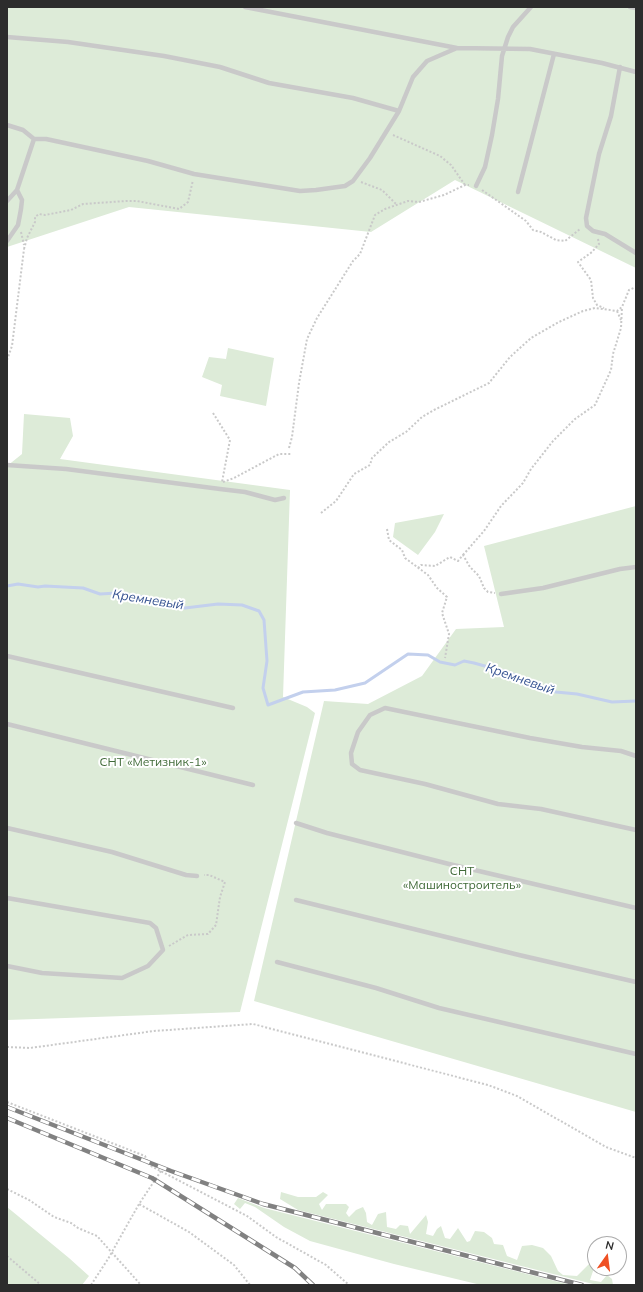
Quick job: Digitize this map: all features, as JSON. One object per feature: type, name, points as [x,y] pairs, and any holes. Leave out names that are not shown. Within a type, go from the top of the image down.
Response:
[{"type":"lane","points":[[245,7],[457,48],[530,49],[620,67],[636,72]]},
{"type":"lane","points":[[476,186],[485,167],[492,135],[505,48],[513,27],[530,7]]},
{"type":"lane","points":[[630,7],[636,8]]},
{"type":"lane","points":[[7,37],[83,44],[164,56],[220,67],[269,83],[353,98],[399,111]]},
{"type":"lane","points":[[7,125],[23,130],[34,138],[46,139],[148,161],[194,174],[300,191],[332,189],[345,186],[353,181],[370,158],[399,111],[413,77],[427,61],[457,48]]},
{"type":"lane","points":[[518,192],[534,127],[542,104],[550,64],[554,54]]},
{"type":"lane","points":[[620,67],[611,116],[599,154],[586,218],[587,226],[593,231],[605,234],[636,253]]},
{"type":"lane","points":[[7,201],[17,190],[34,138]]},
{"type":"lane","points":[[7,241],[18,225],[22,200],[17,190]]},
{"type":"lane","points":[[7,465],[66,469],[220,488],[245,492],[275,500],[284,498]]},
{"type":"lane","points":[[501,594],[543,588],[620,568],[636,567]]},
{"type":"lane","points":[[7,656],[233,708]]},
{"type":"lane","points":[[636,756],[621,751],[582,747],[530,738],[385,708],[370,715],[358,732],[351,753],[352,764],[360,770],[425,784],[498,804],[541,809],[636,830]]},
{"type":"lane","points":[[7,724],[253,785]]},
{"type":"lane","points":[[296,823],[327,833],[449,864],[636,908]]},
{"type":"lane","points":[[7,828],[112,852],[186,875],[196,876]]},
{"type":"lane","points":[[7,898],[150,923],[156,928],[164,950],[148,966],[122,978],[42,973],[7,966]]},
{"type":"lane","points":[[296,900],[636,982]]},
{"type":"lane","points":[[277,962],[376,988],[439,1008],[636,1054]]},
{"type":"path","points":[[386,131],[440,156],[452,165],[465,185]]},
{"type":"path","points":[[24,249],[27,238],[35,222],[35,217],[39,214],[45,215],[71,210],[83,204],[131,201],[179,209],[188,202],[194,174]]},
{"type":"path","points":[[353,181],[375,186],[387,194],[397,205]]},
{"type":"path","points":[[289,448],[307,339],[316,318],[353,261],[360,254],[375,215],[385,209],[408,201],[419,202],[444,195],[465,185],[476,186],[526,221],[533,230],[541,232],[556,240],[565,241],[580,229],[587,226]]},
{"type":"path","points":[[7,360],[12,346],[24,249],[24,239],[18,225]]},
{"type":"path","points":[[593,231],[597,236],[599,244],[592,252],[578,262],[591,280],[593,298],[597,304],[605,309]]},
{"type":"path","points":[[418,568],[422,565],[435,566],[450,557],[458,560],[484,532],[501,506],[522,483],[553,441],[575,419],[595,405],[611,370],[613,354],[619,335],[622,307],[629,290],[636,287]]},
{"type":"path","points":[[321,513],[336,500],[354,474],[370,465],[372,458],[389,442],[406,432],[422,417],[489,383],[510,357],[531,338],[559,322],[583,311],[595,308],[617,311],[622,307]]},
{"type":"path","points":[[617,311],[621,321]]},
{"type":"path","points":[[213,413],[230,440],[220,488]]},
{"type":"path","points":[[222,482],[234,478],[279,454],[291,454]]},
{"type":"path","points":[[387,529],[389,540],[402,550],[406,558],[428,575],[437,588],[447,597],[442,613],[449,634],[445,658]]},
{"type":"path","points":[[463,555],[470,567],[480,576],[488,592],[501,594]]},
{"type":"path","points":[[164,950],[188,935],[208,934],[216,925],[220,897],[225,882],[209,875],[196,876]]},
{"type":"path","points":[[7,1048],[30,1048],[154,1031],[253,1024],[488,1085],[516,1096],[606,1147],[636,1158]]},
{"type":"path","points":[[7,1102],[145,1156],[149,1165],[247,1216],[276,1237],[326,1266],[349,1285]]},
{"type":"path","points":[[91,1285],[161,1171]]},
{"type":"path","points":[[7,1189],[30,1200],[54,1217],[71,1222],[78,1228],[97,1236],[141,1285]]},
{"type":"path","points":[[140,1204],[189,1232],[234,1265],[250,1285]]},
{"type":"path","points":[[7,1256],[41,1285]]},
{"type":"green space","points":[[7,7],[636,7],[636,268],[455,180],[371,232],[129,207],[7,247]]},
{"type":"green space","points":[[228,348],[274,358],[266,406],[220,396],[222,385],[202,377],[209,357],[226,359]]},
{"type":"green space","name":"СНТ «Метизник-1»","points":[[24,414],[70,418],[73,436],[60,459],[290,490],[283,697],[307,707],[315,713],[240,1012],[7,1020],[7,466],[22,454]]},
{"type":"green space","name":"СНТ «Машиностроитель»","points":[[636,506],[636,1112],[254,1001],[324,701],[368,704],[422,676],[456,629],[504,627],[484,546]]},
{"type":"green space","points":[[444,514],[435,532],[418,555],[393,537],[395,523]]},
{"type":"green space","points":[[281,1192],[298,1197],[316,1197],[323,1192],[328,1195],[319,1204],[322,1210],[326,1204],[346,1204],[349,1207],[346,1213],[349,1217],[356,1210],[363,1207],[366,1213],[367,1222],[372,1225],[378,1214],[386,1212],[387,1227],[396,1229],[400,1225],[408,1226],[410,1234],[426,1215],[428,1222],[426,1234],[433,1236],[437,1229],[441,1226],[445,1238],[450,1239],[458,1228],[467,1242],[470,1241],[475,1231],[484,1232],[492,1238],[494,1244],[503,1245],[507,1256],[517,1260],[522,1246],[532,1245],[543,1248],[551,1256],[558,1271],[563,1275],[577,1276],[587,1266],[587,1276],[591,1276],[590,1280],[601,1282],[606,1276],[608,1276],[612,1279],[613,1285],[597,1285],[298,1210],[280,1199]]},
{"type":"green space","points":[[238,1198],[264,1208],[571,1285],[481,1285],[394,1264],[310,1241],[284,1227],[255,1207],[245,1203],[240,1209],[234,1204]]},
{"type":"green space","points":[[7,1207],[89,1276],[82,1285],[7,1285]]},
{"type":"waterway","name":"Кремневый","points":[[7,586],[18,584],[38,587],[83,588],[100,594],[117,593],[156,599],[185,608],[218,604],[242,605],[259,611],[264,620],[267,661],[263,688],[268,705],[303,692],[335,690],[365,683],[408,654],[428,655],[440,662],[455,665],[464,661],[474,663],[510,673],[556,692],[577,694],[612,702],[636,701]]},
{"type":"railway","points":[[7,1107],[171,1171],[263,1204],[582,1285]]},
{"type":"railway","points":[[7,1118],[152,1178],[295,1268],[313,1285]]}]
